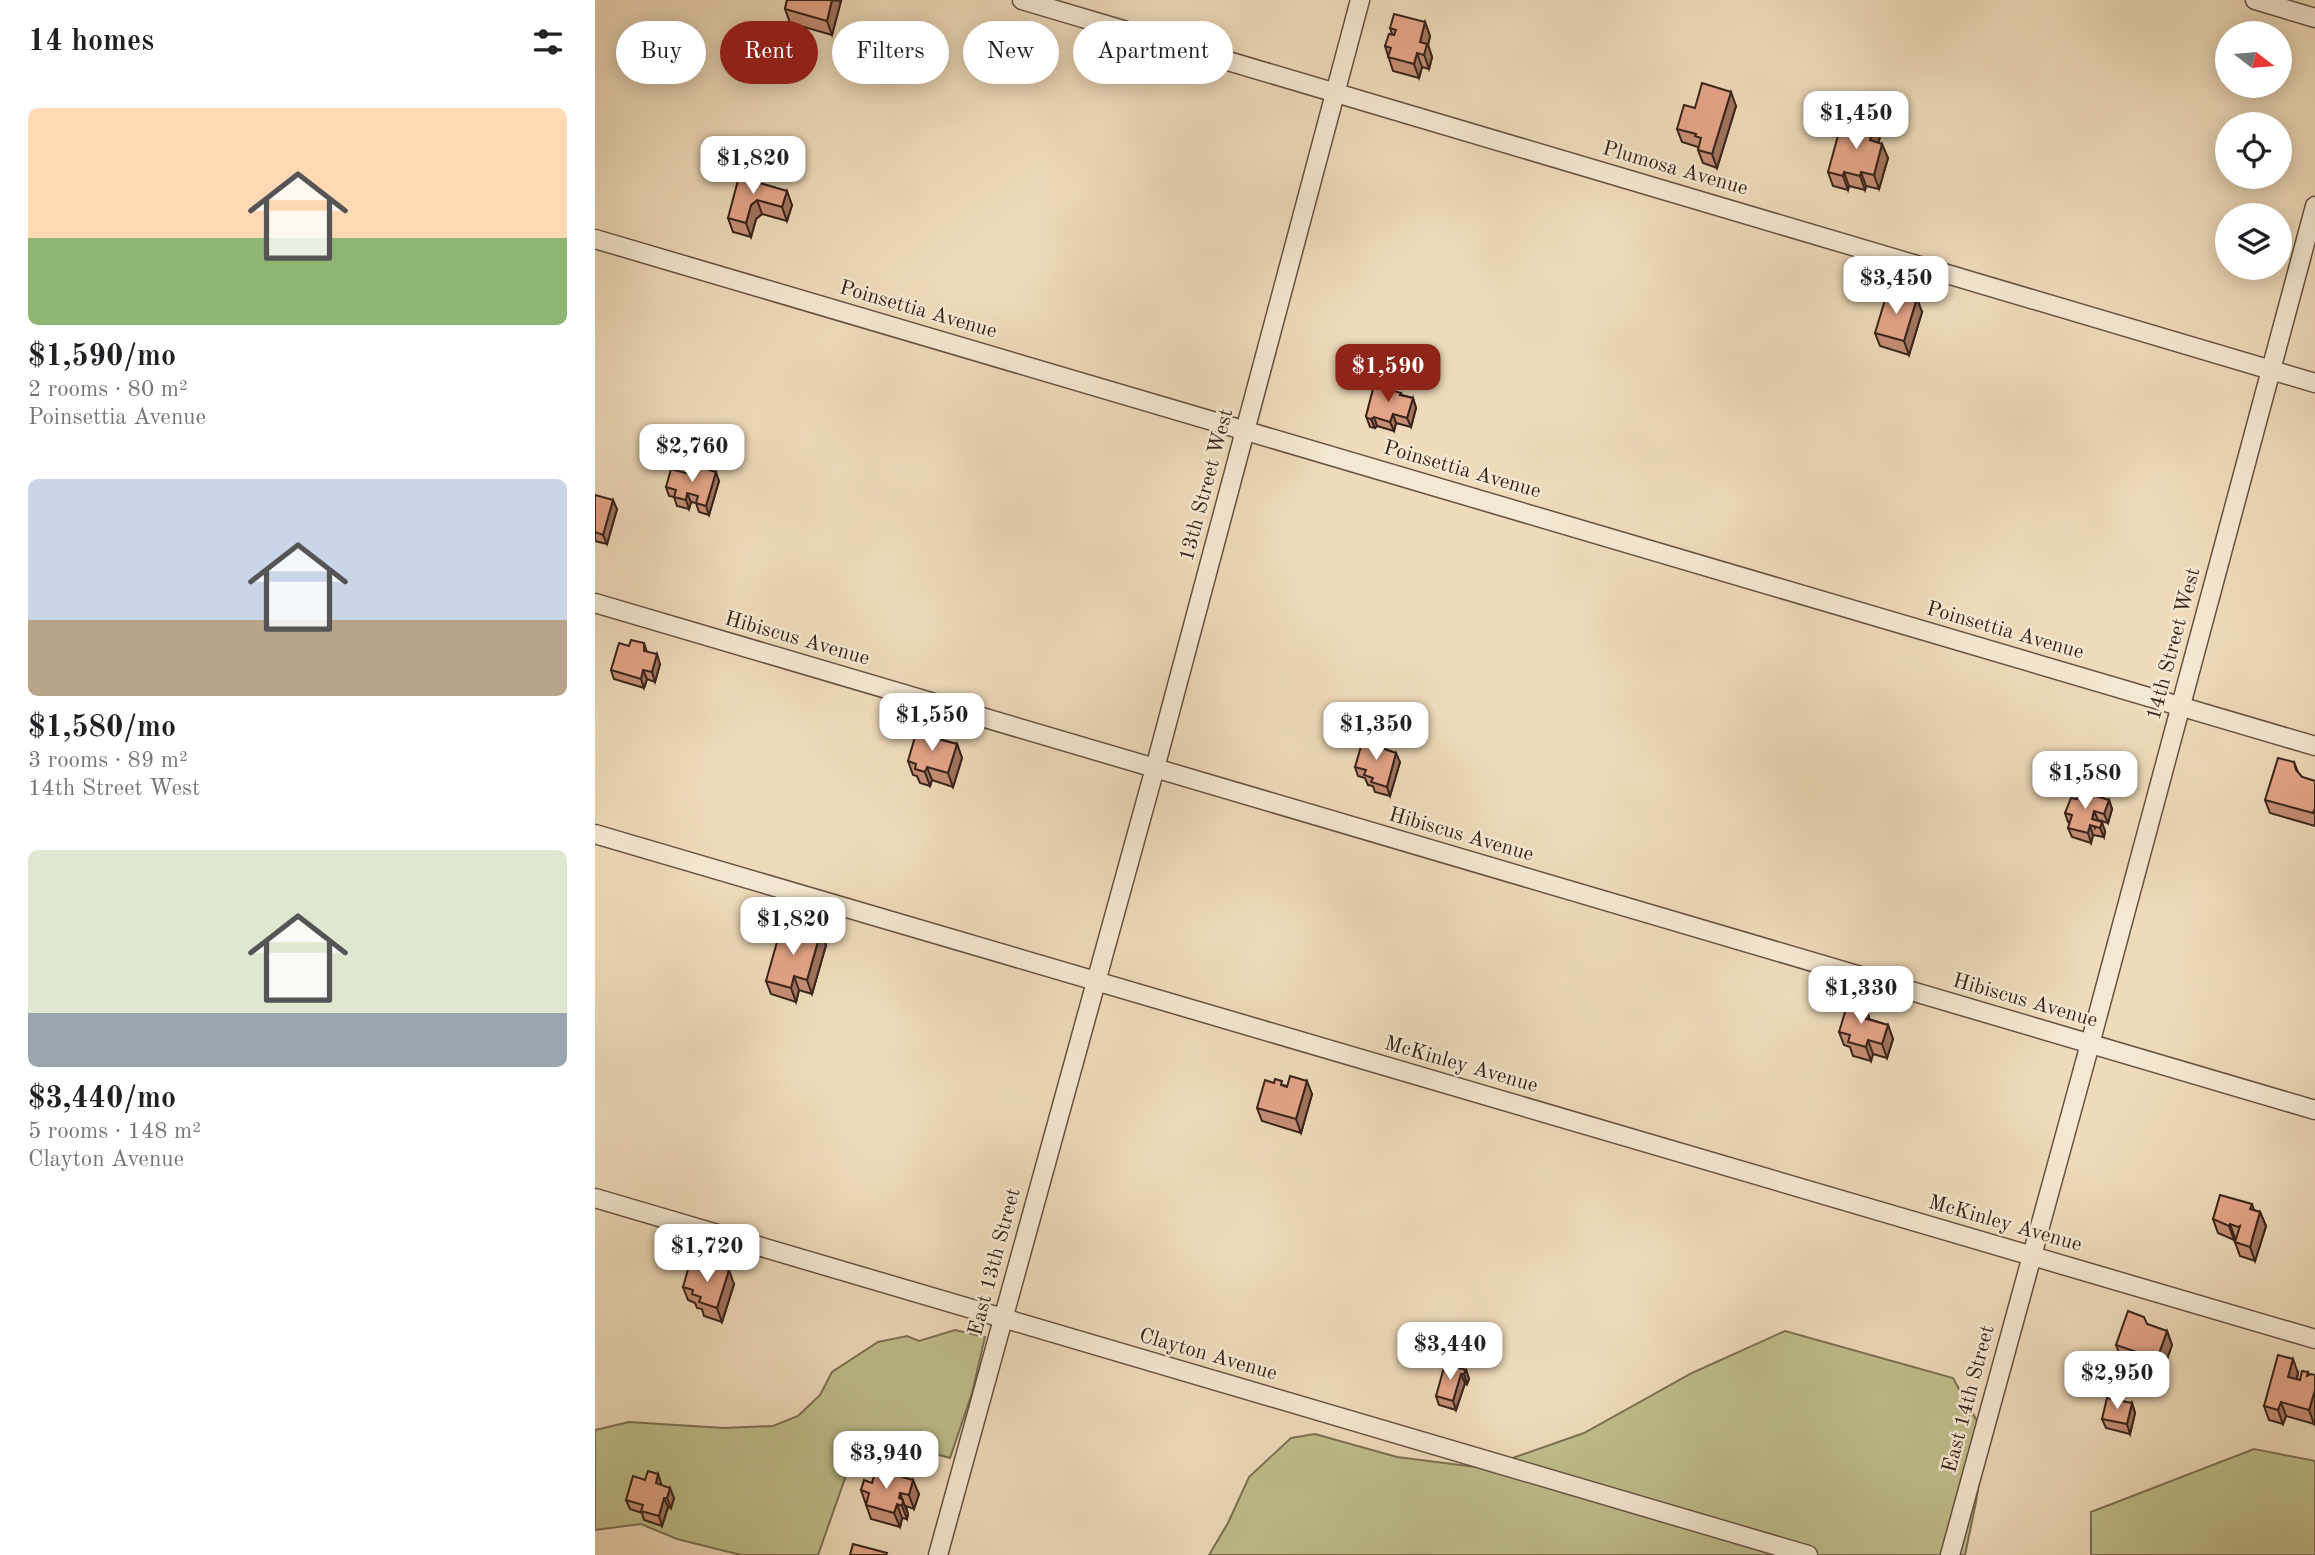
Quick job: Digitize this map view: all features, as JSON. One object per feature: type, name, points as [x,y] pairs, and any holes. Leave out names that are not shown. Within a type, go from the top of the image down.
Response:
[{"type":"street","name":"Plumosa Avenue","points":[[1022,0],[2315,383]]},
{"type":"street","name":"13th Street West","points":[[1095,981],[1155,768],[1360,0]]},
{"type":"street","points":[[2255,0],[2315,18]]},
{"type":"street","name":"14th Street West","points":[[2032,1256],[2315,206]]},
{"type":"street","name":"Poinsettia Avenue","points":[[595,239],[2315,746]]},
{"type":"street","name":"Hibiscus Avenue","points":[[595,603],[2315,1111]]},
{"type":"street","name":"McKinley Avenue","points":[[595,834],[2315,1339]]},
{"type":"street","name":"East 13th Street","points":[[938,1555],[1095,981]]},
{"type":"street","name":"Clayton Avenue","points":[[595,1198],[1808,1555]]},
{"type":"street","name":"East 14th Street","points":[[1949,1555],[2032,1256]]},
{"type":"shaded area","points":[[955,1330],[985,1337],[972,1393],[950,1458],[861,1433],[818,1555],[741,1555],[677,1539],[641,1524],[595,1530],[595,1430],[629,1422],[724,1428],[773,1426],[798,1416],[820,1395],[832,1372],[878,1342],[907,1336],[919,1341]]},
{"type":"shaded area","points":[[1785,1331],[1953,1378],[1986,1437],[1965,1555],[1209,1555],[1228,1523],[1249,1477],[1291,1438],[1315,1434],[1397,1457],[1484,1468],[1584,1433],[1692,1373]]},
{"type":"shaded area","points":[[2254,1449],[2315,1461],[2315,1555],[2091,1555],[2091,1512]]},
{"type":"building","points":[[787,0],[832,0],[827,21],[785,9]]},
{"type":"building","points":[[1394,14],[1425,22],[1420,42],[1427,44],[1424,55],[1417,53],[1414,64],[1388,57],[1391,48],[1385,46],[1389,34],[1394,35],[1396,30],[1390,28]]},
{"type":"building","points":[[1702,83],[1731,92],[1712,154],[1698,150],[1701,138],[1695,136],[1696,134],[1677,129],[1684,105],[1695,108]]},
{"type":"building","points":[[1850,117],[1875,124],[1870,140],[1882,144],[1874,175],[1861,172],[1860,176],[1844,172],[1843,176],[1828,172],[1839,132],[1858,137],[1860,132],[1846,128]]},
{"type":"building","points":[[741,169],[753,172],[753,181],[787,191],[782,207],[757,200],[751,205],[746,223],[728,218]]},
{"type":"building","points":[[1888,290],[1917,298],[1904,341],[1875,333]]},
{"type":"building","points":[[1374,385],[1413,398],[1407,418],[1393,414],[1390,422],[1374,417],[1367,418]]},
{"type":"building","points":[[696,466],[716,472],[706,506],[696,503],[698,496],[687,493],[686,500],[674,497],[676,490],[666,487],[671,469],[693,475]]},
{"type":"building","points":[[595,495],[613,500],[603,535],[595,532]]},
{"type":"building","points":[[631,640],[644,643],[644,651],[657,654],[652,672],[643,670],[641,679],[611,670],[619,643],[629,646]]},
{"type":"building","points":[[917,730],[931,734],[930,737],[957,744],[948,773],[927,767],[925,772],[915,769],[916,764],[908,761]]},
{"type":"building","points":[[1372,738],[1384,741],[1382,748],[1396,753],[1387,787],[1371,782],[1373,778],[1364,775],[1366,770],[1355,767],[1362,743],[1370,745]]},
{"type":"building","points":[[2278,758],[2294,762],[2302,777],[2315,781],[2313,813],[2265,800]]},
{"type":"building","points":[[2079,791],[2109,800],[2104,814],[2094,811],[2092,819],[2102,822],[2100,828],[2090,825],[2088,833],[2068,828],[2072,815],[2065,813],[2071,798],[2077,799]]},
{"type":"building","points":[[805,926],[821,931],[807,980],[794,976],[791,988],[766,981],[779,935],[786,933],[788,937],[789,933],[796,935],[795,939],[801,941]]},
{"type":"building","points":[[1849,999],[1864,1004],[1860,1017],[1888,1025],[1882,1044],[1868,1040],[1866,1047],[1848,1042],[1850,1035],[1839,1032]]},
{"type":"building","points":[[1290,1076],[1307,1081],[1296,1119],[1257,1108],[1265,1080],[1274,1083],[1275,1079],[1282,1081],[1281,1085],[1287,1087]]},
{"type":"building","points":[[2220,1195],[2252,1204],[2250,1209],[2260,1212],[2250,1247],[2235,1242],[2240,1226],[2229,1226],[2213,1219]]},
{"type":"building","points":[[689,1266],[708,1272],[709,1267],[713,1269],[714,1266],[729,1270],[717,1308],[699,1302],[701,1297],[692,1294],[693,1290],[683,1287]]},
{"type":"building","points":[[2128,1311],[2144,1317],[2147,1324],[2167,1331],[2157,1359],[2116,1345]]},
{"type":"building","points":[[2278,1355],[2293,1359],[2288,1377],[2300,1380],[2302,1371],[2308,1372],[2307,1376],[2315,1375],[2315,1390],[2309,1410],[2281,1402],[2278,1410],[2264,1406]]},
{"type":"building","points":[[1445,1364],[1466,1370],[1461,1374],[1453,1401],[1436,1396]]},
{"type":"building","points":[[2107,1398],[2132,1403],[2127,1424],[2102,1419]]},
{"type":"building","points":[[876,1469],[913,1480],[909,1495],[900,1493],[902,1506],[897,1504],[894,1513],[866,1505],[869,1493],[861,1490],[864,1480],[872,1483]]},
{"type":"building","points":[[648,1471],[658,1474],[656,1483],[670,1488],[659,1516],[641,1511],[643,1505],[626,1500],[633,1476],[645,1480]]},
{"type":"building","points":[[853,1544],[887,1553],[850,1555]]}]
